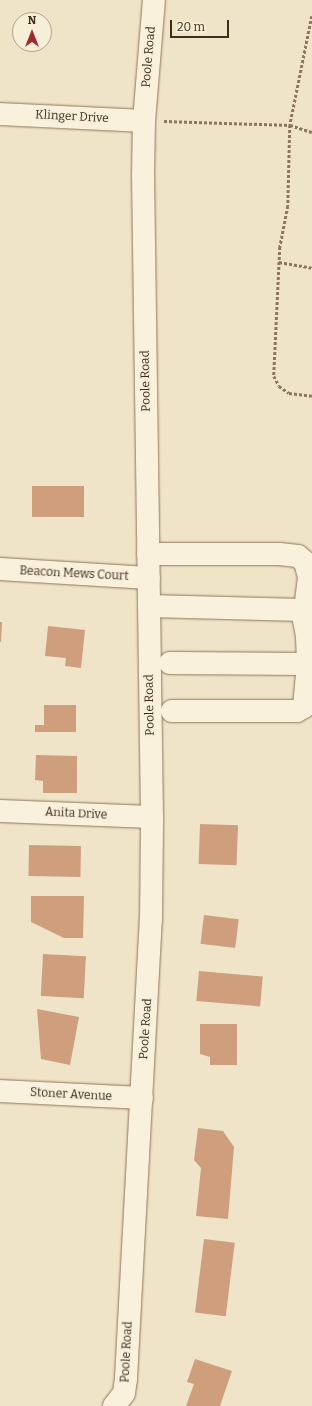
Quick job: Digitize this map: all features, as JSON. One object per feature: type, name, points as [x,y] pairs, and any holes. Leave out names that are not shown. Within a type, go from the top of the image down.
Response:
[{"type":"street","name":"Poole Road","points":[[114,1406],[124,1393],[126,1378],[152,920],[152,817],[143,176],[144,121],[154,0]]},
{"type":"street","name":"Klinger Drive","points":[[0,114],[144,121]]},
{"type":"street","points":[[148,554],[279,554],[298,556],[305,562],[309,578],[306,603],[302,610],[307,636],[308,664],[304,707],[297,711],[172,711]]},
{"type":"street","name":"Beacon Mews Court","points":[[0,569],[149,578]]},
{"type":"street","points":[[149,606],[302,610]]},
{"type":"street","points":[[170,663],[308,664]]},
{"type":"street","name":"Anita Drive","points":[[0,810],[152,817]]},
{"type":"street","name":"Stoner Avenue","points":[[0,1091],[142,1098]]},
{"type":"path","points":[[312,16],[290,125],[288,206],[280,247],[274,376],[278,386],[289,393],[312,396]]},
{"type":"path","points":[[144,121],[290,125],[312,132]]},
{"type":"path","points":[[279,262],[312,268]]},
{"type":"building","points":[[32,486],[84,486],[84,517],[32,517]]},
{"type":"building","points":[[0,622],[2,622],[1,642],[0,642]]},
{"type":"building","points":[[48,626],[85,630],[81,668],[65,666],[66,658],[45,656]]},
{"type":"building","points":[[44,705],[76,705],[76,732],[35,732],[35,725],[44,725]]},
{"type":"building","points":[[36,755],[77,756],[77,793],[43,793],[43,781],[35,780]]},
{"type":"building","points":[[200,824],[238,825],[237,865],[199,864]]},
{"type":"building","points":[[29,845],[81,846],[80,877],[28,876]]},
{"type":"building","points":[[31,896],[84,896],[83,938],[64,938],[31,922]]},
{"type":"building","points":[[204,915],[239,919],[235,948],[200,944]]},
{"type":"building","points":[[43,954],[86,956],[84,998],[41,996]]},
{"type":"building","points":[[199,971],[263,977],[260,1006],[196,1001]]},
{"type":"building","points":[[37,1009],[79,1017],[70,1065],[41,1059]]},
{"type":"building","points":[[200,1024],[237,1024],[237,1065],[210,1065],[210,1057],[200,1054]]},
{"type":"building","points":[[198,1128],[223,1131],[234,1147],[228,1219],[196,1216],[201,1168],[194,1160]]},
{"type":"building","points":[[204,1239],[235,1243],[226,1316],[195,1312]]},
{"type":"building","points":[[195,1359],[232,1371],[220,1406],[186,1406],[194,1384],[187,1382]]}]
